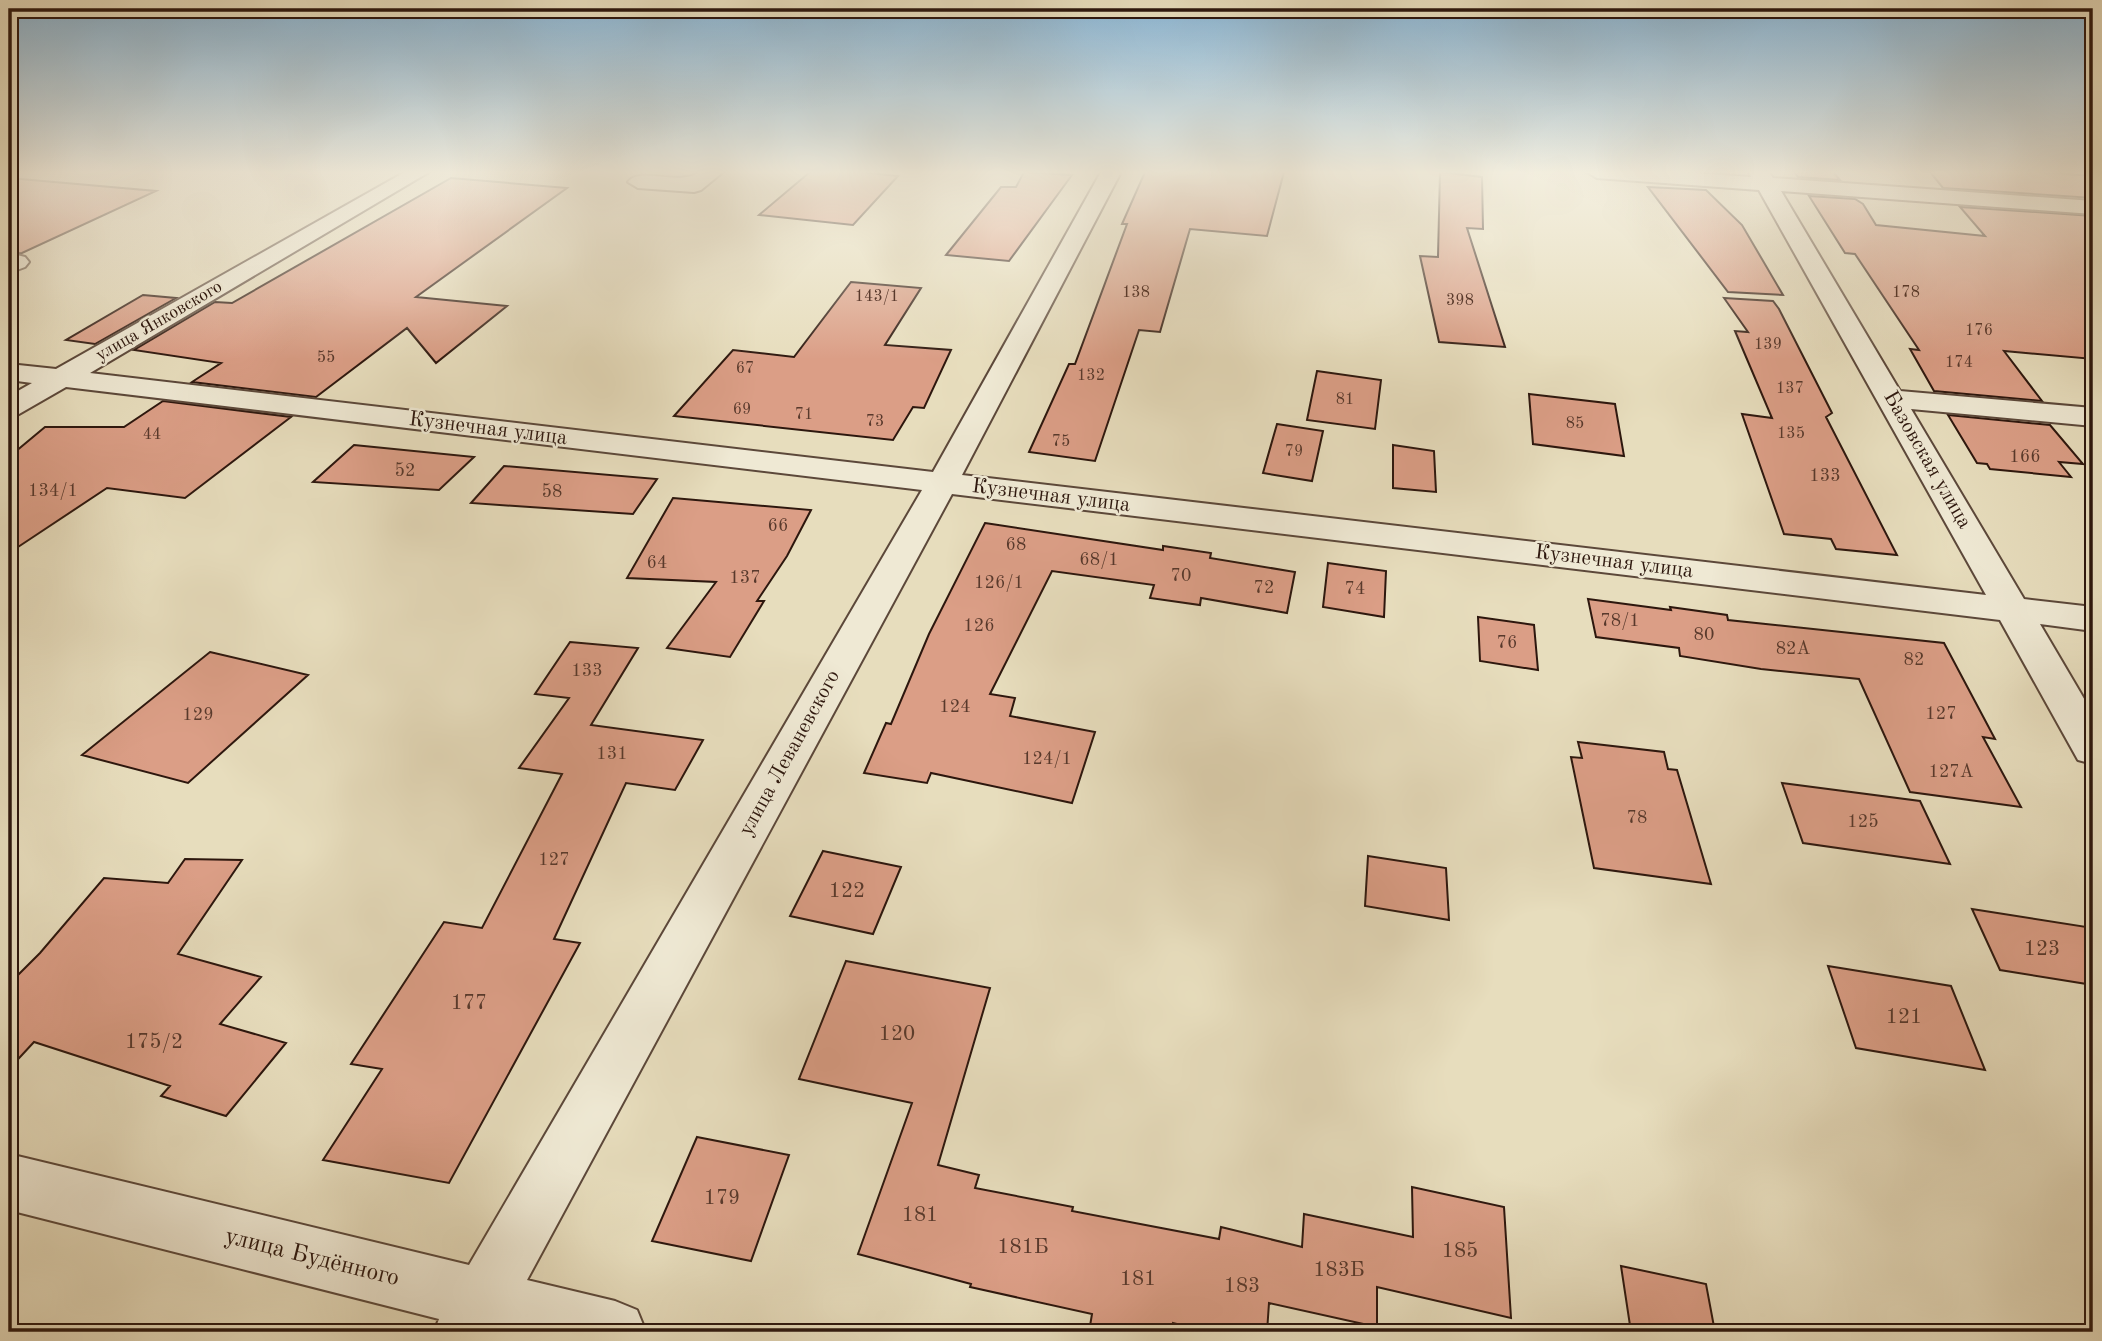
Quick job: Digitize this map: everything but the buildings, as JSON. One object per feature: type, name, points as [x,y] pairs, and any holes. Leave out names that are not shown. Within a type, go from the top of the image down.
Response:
[{"type":"street","name":"улица Янковского","points":[[9,408],[310,235]]},
{"type":"street","name":"улица Леваневского","points":[[474,1316],[942,483],[1077,235]]},
{"type":"street","name":"Базовская улица","points":[[1796,235],[2093,749]]},
{"type":"street","name":"Кузнечная улица","points":[[9,372],[2093,619]]},
{"type":"street","points":[[1891,399],[2093,417]]},
{"type":"street","name":"улица Будённого","points":[[9,1182],[474,1316],[615,1332]]}]
